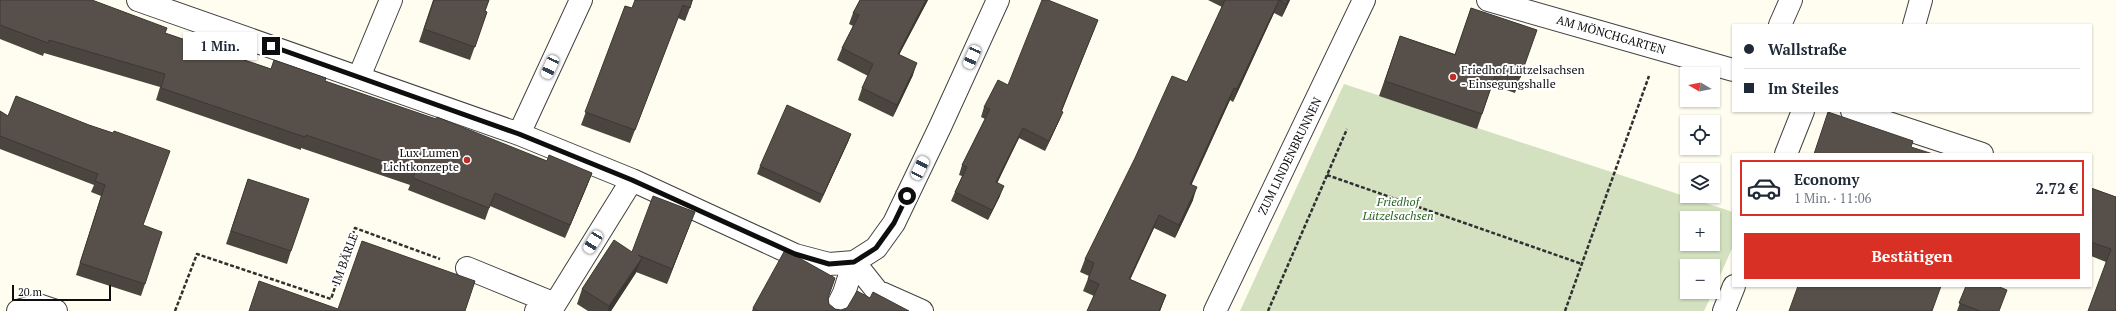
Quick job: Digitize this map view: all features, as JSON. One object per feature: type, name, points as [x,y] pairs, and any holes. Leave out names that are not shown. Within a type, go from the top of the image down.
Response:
[{"type":"street","points":[[138,0],[519,134],[632,180],[795,254],[829,264],[854,262],[876,248],[894,223],[998,0]]},
{"type":"street","points":[[359,77],[391,0]]},
{"type":"street","points":[[519,134],[581,0]]},
{"type":"street","name":"ZUM LINDENBRUNNEN","points":[[1215,311],[1364,0]]},
{"type":"street","name":"AM MÖNCHGARTEN","points":[[1488,0],[1732,70]]},
{"type":"street","points":[[1780,24],[1791,0]]},
{"type":"street","points":[[1914,24],[1921,0]]},
{"type":"street","points":[[1786,153],[1802,112]]},
{"type":"street","points":[[1858,112],[1890,117],[1980,153]]},
{"type":"street","points":[[467,268],[545,307],[632,180]]},
{"type":"street","points":[[835,311],[844,293],[854,262]]},
{"type":"street","points":[[854,262],[877,291],[922,311]]},
{"type":"street","points":[[1724,311],[1734,287]]},
{"type":"street","points":[[18,311],[38,305],[56,311]]},
{"type":"path","points":[[1565,311],[1659,48]]},
{"type":"path","points":[[1268,311],[1347,129]]},
{"type":"path","points":[[1327,175],[1582,264]]},
{"type":"path","name":"IM BÄRLE","points":[[175,311],[197,254],[331,299],[355,228],[467,268]]},
{"type":"green space","name":"Friedhof Lützelsachsen","points":[[1344,84],[1680,195],[1680,203],[1706,203],[1732,212],[1732,248],[1720,276],[1720,259],[1680,259],[1680,299],[1710,299],[1704,311],[1240,311]]},
{"type":"building","points":[[0,0],[92,0],[167,28],[165,33],[271,69],[274,60],[326,78],[325,81],[436,119],[437,117],[547,161],[549,155],[592,173],[570,225],[495,193],[489,208],[413,178],[415,172],[306,135],[305,137],[161,88],[165,74],[49,40],[48,43],[0,25]]},
{"type":"building","points":[[434,0],[489,0],[485,11],[487,12],[475,47],[424,29]]},
{"type":"building","points":[[635,0],[692,0],[690,8],[683,5],[635,130],[585,112],[625,6],[632,8]]},
{"type":"building","points":[[860,0],[926,0],[898,54],[917,63],[897,105],[862,88],[873,64],[842,48],[859,15],[853,13]]},
{"type":"building","points":[[1042,0],[1048,0],[1098,20],[1061,111],[1063,112],[1049,141],[1023,128],[996,182],[1004,186],[992,210],[955,192],[967,167],[962,165],[990,109],[984,107],[998,80],[1008,85]]},
{"type":"building","points":[[1225,0],[1279,0],[1237,89],[1234,88],[1190,184],[1197,187],[1179,225],[1159,215],[1129,279],[1166,295],[1159,311],[1087,311],[1099,284],[1088,279],[1094,263],[1085,259],[1135,158],[1172,76],[1187,82]]},
{"type":"building","points":[[1279,0],[1288,0],[1286,4]]},
{"type":"building","name":"Friedhof Lützelsachsen - Einsegungshalle","points":[[1471,8],[1537,30],[1520,78],[1497,70],[1482,114],[1385,81],[1400,36],[1455,55]]},
{"type":"building","points":[[16,96],[89,125],[113,133],[114,131],[170,151],[143,225],[162,232],[145,284],[80,263],[105,185],[95,181],[98,174],[0,136],[0,111],[8,116]]},
{"type":"building","points":[[787,105],[851,134],[823,195],[760,166]]},
{"type":"building","points":[[1828,112],[1913,141],[1911,147],[1930,153],[1814,153]]},
{"type":"building","points":[[248,179],[309,199],[291,251],[231,231]]},
{"type":"building","points":[[2092,188],[2116,197],[2116,311],[2088,311],[2111,249],[2092,242]]},
{"type":"building","points":[[653,196],[695,212],[672,269],[638,255],[642,258],[609,306],[582,289],[614,240],[632,252]]},
{"type":"building","points":[[362,241],[475,281],[465,311],[249,311],[259,281],[338,309]]},
{"type":"building","points":[[785,250],[835,278],[828,298],[829,304],[835,309],[841,310],[847,308],[857,291],[870,298],[873,292],[909,311],[758,311],[753,308]]},
{"type":"building","points":[[1798,287],[1941,287],[1932,311],[1789,311]]},
{"type":"building","points":[[1966,287],[2000,287],[2007,290],[1999,311],[1980,311],[1959,303]]},
{"type":"place","name":"Friedhof Lützelsachsen - Einsegungshalle","points":[[1453,77]]},
{"type":"place","name":"Lux Lumen Lichtkonzepte","points":[[467,160]]},
{"type":"route","points":[[271,46],[519,134],[632,180],[795,254],[829,264],[854,262],[876,248],[894,223],[907,196]]}]
